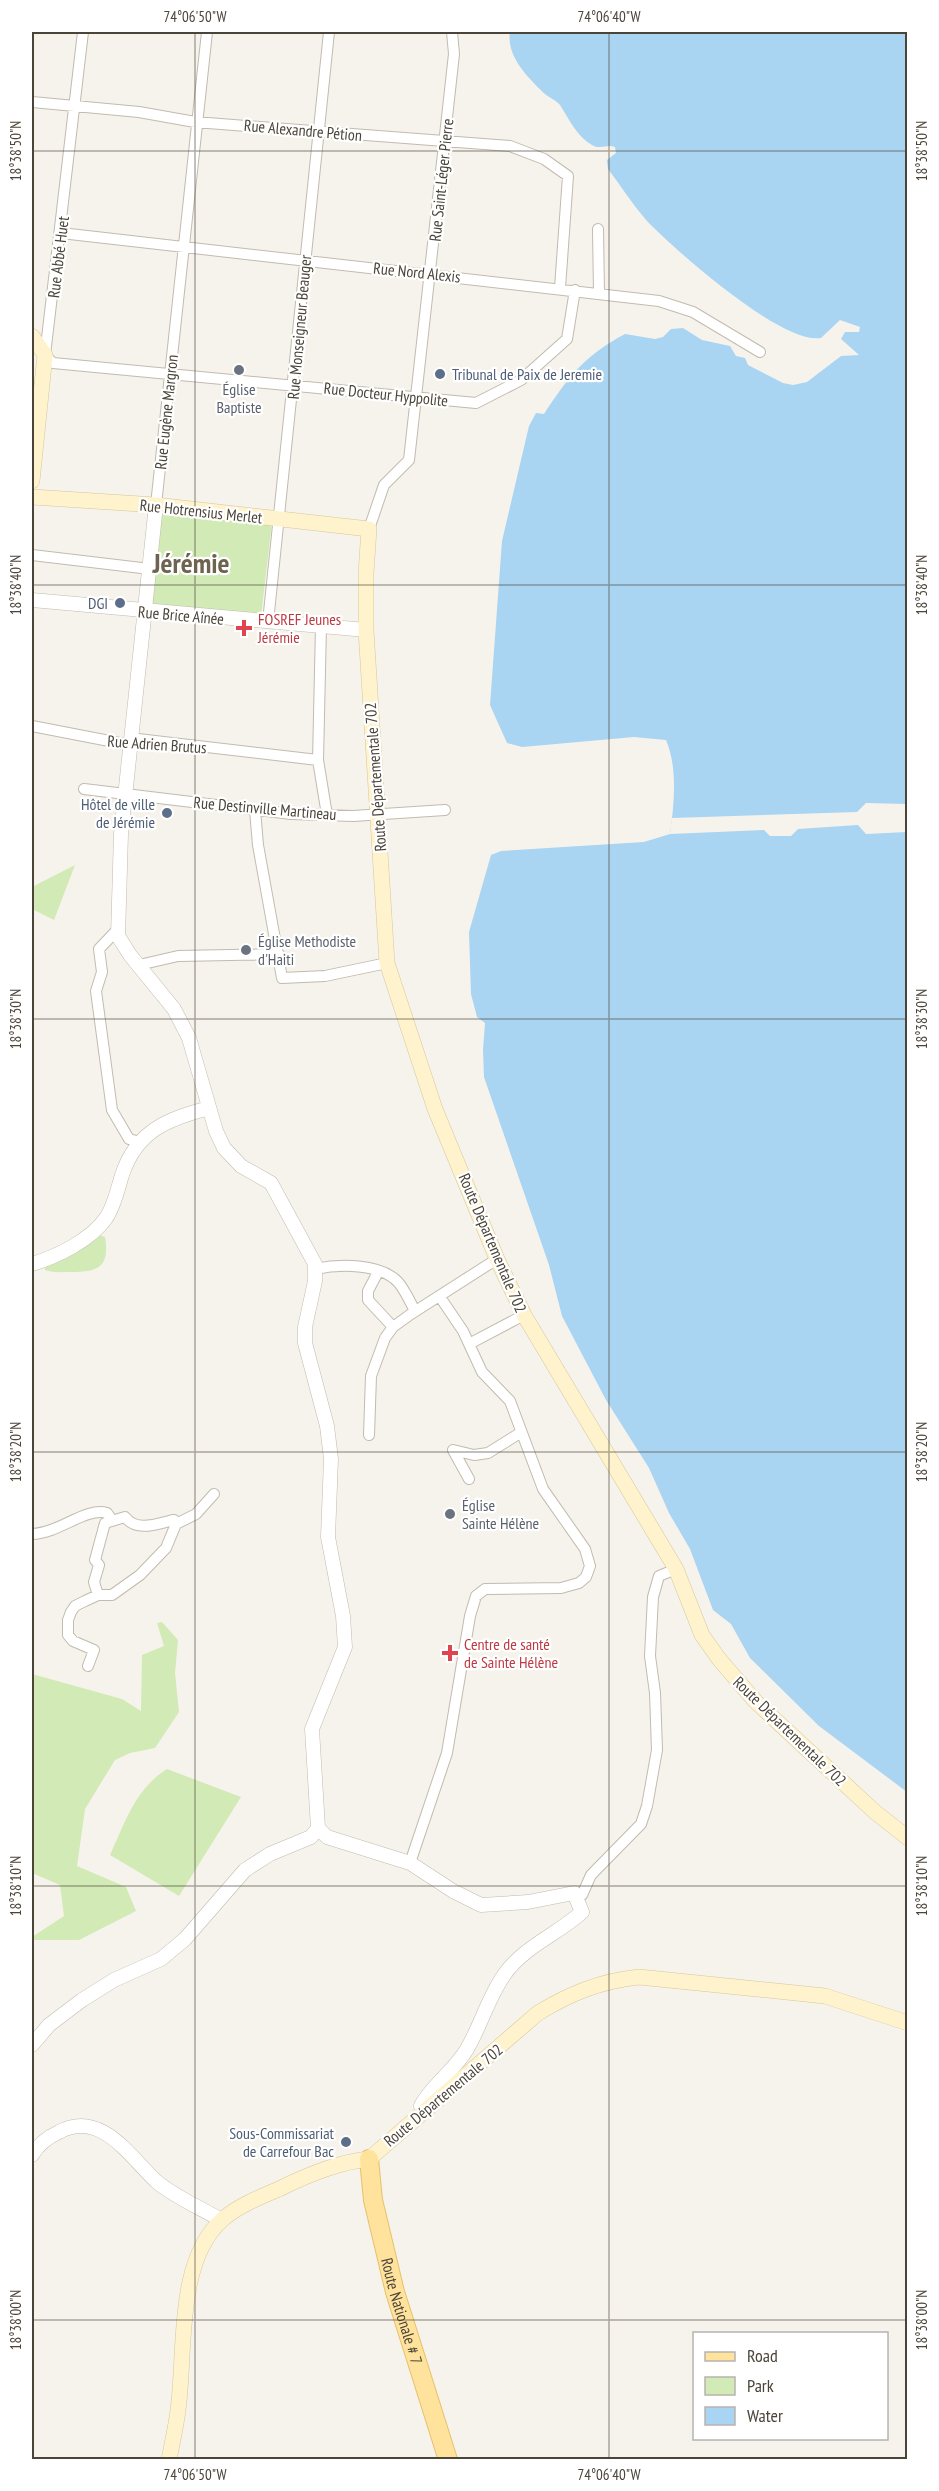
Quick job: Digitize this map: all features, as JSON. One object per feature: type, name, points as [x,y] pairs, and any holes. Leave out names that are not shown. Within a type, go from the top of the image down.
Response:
[{"type":"main road","points":[[32,336],[45,355]]},
{"type":"main road","name":"Rue Abbé Huet","points":[[32,482],[35,408],[45,355]]},
{"type":"main road","name":"Rue Hotrensius Merlet","points":[[32,497],[156,505],[369,529]]},
{"type":"main road","name":"Route Départementale 702","points":[[369,529],[366,630],[387,963],[435,1108],[497,1259],[524,1315],[676,1569],[702,1635],[730,1673],[756,1702],[875,1812],[908,1838]]},
{"type":"main road","name":"Route Départementale 702","points":[[169,2460],[178,2409],[189,2288],[200,2250],[221,2220],[261,2197],[304,2177],[354,2160],[369,2159],[538,2013],[567,1996],[618,1979],[639,1977],[825,1996],[908,2023]]},
{"type":"main road","name":"Route Nationale # 7","points":[[369,2159],[373,2200],[395,2292],[448,2460]]},
{"type":"street","name":"Rue Abbé Huet","points":[[45,355],[83,32]]},
{"type":"street","name":"Rue Eugène Margron","points":[[117,930],[125,794],[207,32]]},
{"type":"street","name":"Rue Monseigneur Beauger","points":[[268,622],[329,32]]},
{"type":"street","name":"Rue Saint-Léger Pierre","points":[[369,529],[384,485],[410,460],[415,399],[432,275],[453,32]]},
{"type":"street","name":"Rue Alexandre Pétion","points":[[32,102],[139,112],[196,122],[510,147],[544,159],[568,176],[560,288]]},
{"type":"street","points":[[598,229],[598,292]]},
{"type":"street","name":"Rue Nord Alexis","points":[[61,233],[598,292],[680,306],[760,352]]},
{"type":"street","name":"Rue Docteur Hyppolite","points":[[45,355],[53,363],[476,403],[521,380],[567,339],[574,290]]},
{"type":"street","points":[[32,555],[150,569]]},
{"type":"street","name":"Rue Brice Aînée","points":[[32,600],[366,630]]},
{"type":"street","points":[[321,626],[318,760],[327,815]]},
{"type":"street","name":"Rue Adrien Brutus","points":[[32,726],[130,745],[138,739],[318,760]]},
{"type":"street","name":"Rue Destinville Martineau","points":[[84,789],[255,810],[327,815],[446,810]]},
{"type":"street","points":[[255,810],[258,845],[282,978],[325,976],[387,963]]},
{"type":"street","points":[[32,2045],[49,2025],[82,2000],[114,1980],[161,1959],[185,1939],[245,1870],[270,1854],[311,1837],[318,1828],[312,1729],[345,1647],[343,1616],[328,1537],[331,1459],[327,1426],[305,1343],[315,1269],[309,1249],[271,1183],[241,1166],[224,1148],[209,1108],[189,1038],[174,1009],[124,948],[117,930],[99,949],[102,972],[96,991],[112,1110],[129,1139],[140,1142]]},
{"type":"street","points":[[139,965],[178,956],[279,954]]},
{"type":"street","points":[[32,1264],[46,1260],[75,1243],[107,1218],[125,1165],[140,1142],[153,1129],[173,1118],[209,1108]]},
{"type":"street","points":[[369,1435],[371,1376],[385,1338],[393,1328],[415,1311],[497,1259]]},
{"type":"street","points":[[315,1269],[330,1266],[363,1268],[378,1272],[399,1282],[415,1311]]},
{"type":"street","points":[[378,1272],[368,1291],[368,1300],[393,1328]]},
{"type":"street","points":[[410,1863],[447,1754],[468,1625],[476,1596],[485,1589],[570,1586],[579,1583],[589,1572],[585,1549],[543,1489],[520,1434],[510,1401],[482,1372],[469,1344],[440,1297]]},
{"type":"street","points":[[469,1344],[524,1315]]},
{"type":"street","points":[[469,1479],[453,1450],[474,1455],[488,1454],[520,1434]]},
{"type":"street","points":[[88,1666],[94,1650],[73,1641],[68,1635],[68,1620],[75,1606],[98,1595],[112,1595],[140,1575],[166,1548],[178,1523],[196,1514],[214,1494]]},
{"type":"street","points":[[32,1534],[54,1530],[91,1512],[107,1513],[112,1520]]},
{"type":"street","points":[[98,1595],[94,1582],[99,1565],[95,1560],[105,1522],[125,1517],[139,1526],[159,1525],[174,1520],[178,1523]]},
{"type":"street","points":[[318,1828],[327,1837],[410,1863],[453,1891],[481,1905],[528,1902],[573,1893],[582,1895],[591,1875],[641,1824],[647,1806],[657,1750],[655,1693],[650,1656],[653,1597],[659,1576],[676,1569]]},
{"type":"street","points":[[424,2110],[421,2106],[425,2098],[446,2079],[467,2049],[505,1973],[521,1956],[582,1912],[573,1893]]},
{"type":"street","points":[[32,2156],[49,2137],[70,2126],[92,2127],[113,2136],[159,2183],[221,2220]]},
{"type":"green space","points":[[161,510],[272,522],[261,616],[151,607]]},
{"type":"green space","points":[[75,865],[54,920],[32,909],[32,887]]},
{"type":"green space","points":[[99,1235],[105,1237],[106,1247],[106,1256],[100,1266],[80,1272],[45,1270],[44,1265]]},
{"type":"green space","points":[[162,1622],[178,1640],[175,1673],[179,1712],[155,1748],[130,1753],[115,1760],[85,1809],[77,1866],[126,1887],[136,1911],[79,1940],[32,1940],[32,1937],[64,1916],[60,1885],[32,1873],[32,1674],[122,1699],[141,1711],[142,1655],[164,1646],[157,1623]]},
{"type":"green space","points":[[167,1769],[241,1797],[179,1896],[110,1855],[139,1797],[156,1777]]},
{"type":"water","points":[[510,32],[907,32],[907,1792],[819,1726],[750,1658],[731,1624],[713,1610],[690,1549],[669,1513],[649,1468],[606,1400],[562,1316],[549,1265],[484,1077],[485,1023],[477,1017],[471,994],[469,932],[491,855],[501,851],[644,842],[670,834],[674,774],[666,740],[634,737],[522,747],[507,743],[490,705],[502,541],[529,426],[536,413],[544,414],[578,368],[599,350],[625,334],[655,339],[663,337],[671,329],[683,328],[702,340],[730,346],[736,356],[745,358],[748,365],[783,383],[793,385],[807,382],[841,356],[859,355],[841,339],[845,332],[859,332],[860,327],[840,320],[821,338],[803,336],[781,327],[756,312],[704,273],[647,221],[608,169],[607,160],[616,153],[615,147],[598,147],[587,142],[560,105],[525,74],[511,50]]},
{"type":"pier","points":[[866,803],[907,804],[907,832],[866,834],[858,825],[798,829],[791,836],[770,836],[764,830],[670,834],[672,818],[857,812]]},
{"type":"place","name":"Église Baptiste","points":[[239,370]]},
{"type":"place","name":"Tribunal de Paix de Jeremie","points":[[440,374]]},
{"type":"place","name":"DGI","points":[[120,603]]},
{"type":"place","name":"FOSREF Jeunes Jérémie","points":[[244,628]]},
{"type":"place","name":"Hôtel de ville de Jérémie","points":[[167,813]]},
{"type":"place","name":"Église Methodiste d'Haiti","points":[[246,950]]},
{"type":"place","name":"Église Sainte Hélène","points":[[450,1514]]},
{"type":"place","name":"Centre de santé de Sainte Hélène","points":[[450,1653]]},
{"type":"place","name":"Sous-Commissariat de Carrefour Bac","points":[[346,2142]]},
{"type":"district","name":"Jérémie","points":[[191,563]]}]
